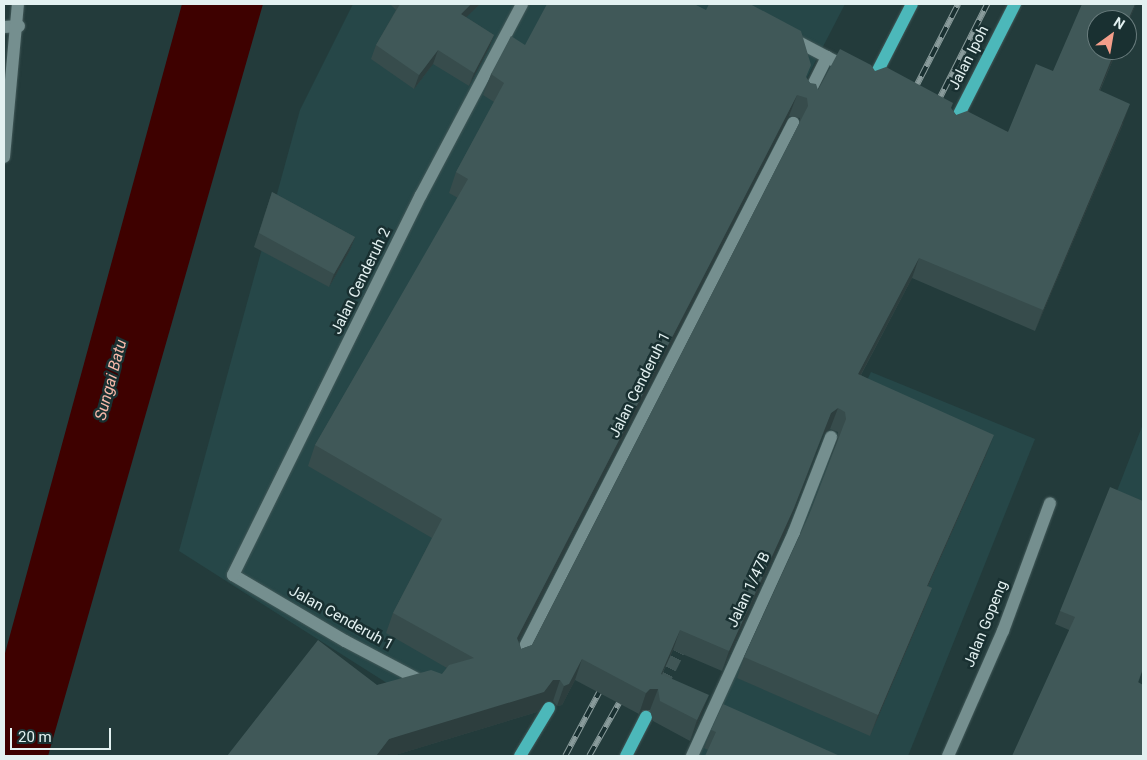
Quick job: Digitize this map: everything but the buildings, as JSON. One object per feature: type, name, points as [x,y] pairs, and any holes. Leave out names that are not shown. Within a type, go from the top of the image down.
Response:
[{"type":"main road","points":[[872,82],[912,4]]},
{"type":"main road","name":"Jalan Ipoh","points":[[952,128],[1015,4]]},
{"type":"main road","points":[[520,756],[550,708]]},
{"type":"main road","points":[[626,756],[646,718]]},
{"type":"street","points":[[4,157],[19,26],[18,4]]},
{"type":"street","name":"Jalan Cenderuh 2","points":[[233,575],[421,195],[522,4]]},
{"type":"street","points":[[4,27],[19,26]]},
{"type":"street","points":[[776,30],[872,82]]},
{"type":"street","points":[[807,97],[827,57]]},
{"type":"street","name":"Jalan Cenderuh 1","points":[[516,662],[793,124]]},
{"type":"street","name":"Jalan 1/47B","points":[[692,756],[794,532],[831,437]]},
{"type":"street","name":"Jalan Gopeng","points":[[948,756],[1009,616],[1050,503]]},
{"type":"street","name":"Jalan Cenderuh 1","points":[[233,575],[345,641],[434,687]]},
{"type":"shaded area","points":[[353,4],[845,4],[505,661],[390,685],[179,551],[300,110]]},
{"type":"shaded area","points":[[871,372],[1035,439],[908,756],[688,756]]},
{"type":"shaded area","points":[[1143,424],[1143,501],[1117,491]]},
{"type":"water","name":"Sungai Batu","points":[[182,4],[263,4],[48,756],[4,756],[4,657]]},
{"type":"tunnel","points":[[646,717],[686,637]]},
{"type":"railway","points":[[911,96],[958,4]]},
{"type":"railway","points":[[934,109],[987,4]]},
{"type":"railway","points":[[565,756],[605,681]]},
{"type":"railway","points":[[589,756],[625,692]]}]
